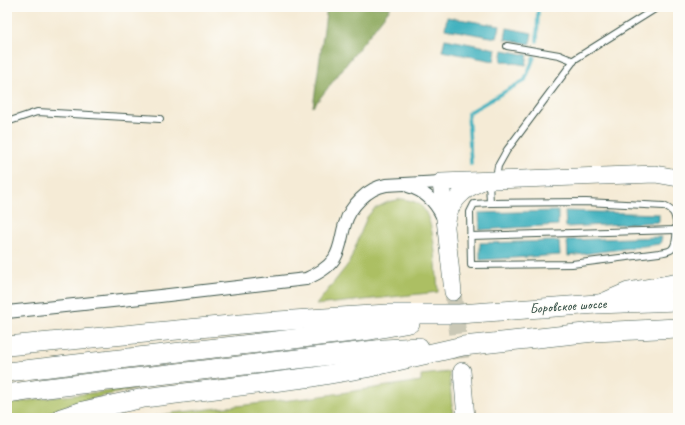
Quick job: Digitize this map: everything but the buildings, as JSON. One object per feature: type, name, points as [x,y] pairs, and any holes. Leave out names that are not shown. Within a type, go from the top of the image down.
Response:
[{"type":"main road","name":"Боровское шоссе","points":[[459,314],[678,300]]},
{"type":"main road","points":[[7,346],[262,322],[387,314],[459,314]]},
{"type":"main road","points":[[7,372],[371,330],[459,314]]},
{"type":"main road","name":"Боровское шоссе","points":[[463,346],[594,332],[678,328]]},
{"type":"main road","points":[[7,394],[47,388],[384,349],[463,346]]},
{"type":"main road","points":[[66,417],[101,406],[144,398],[313,377],[366,368],[463,346]]},
{"type":"street","points":[[7,312],[168,296],[306,279],[327,267],[335,258],[347,218],[353,208],[361,198],[371,190],[380,186],[441,182],[655,174],[677,178]]},
{"type":"street","points":[[446,228],[448,214],[457,198],[468,189],[489,180]]},
{"type":"street","points":[[441,182],[453,292]]},
{"type":"street","points":[[401,184],[419,190],[431,199],[439,209],[446,228]]},
{"type":"street","points":[[597,304],[628,290],[678,282]]},
{"type":"street","points":[[462,371],[466,418]]},
{"type":"lane","points":[[490,203],[489,180],[507,150],[574,61],[591,48],[658,7]]},
{"type":"lane","points":[[507,46],[559,55],[574,61]]},
{"type":"lane","points":[[7,122],[20,116],[37,112],[160,119]]},
{"type":"lane","points":[[586,202],[664,206],[669,208],[674,213],[676,230],[674,246],[671,250],[666,252],[572,264],[471,265],[470,212],[474,204],[490,203],[586,202]]},
{"type":"lane","points":[[470,236],[676,230]]},
{"type":"green space","points":[[327,7],[391,7],[313,107]]},
{"type":"green space","points":[[402,199],[419,204],[425,210],[429,220],[436,259],[438,292],[316,305],[349,263],[367,217],[374,209],[388,202]]},
{"type":"green space","points":[[449,372],[453,418],[145,418],[174,413],[308,398],[421,381],[421,375]]},
{"type":"green space","points":[[138,388],[78,402],[35,418],[7,418],[7,404]]},
{"type":"water","points":[[447,17],[500,26],[497,38],[445,29]]},
{"type":"water","points":[[507,28],[532,33],[530,44],[505,39]]},
{"type":"water","points":[[445,39],[496,49],[494,61],[442,51]]},
{"type":"water","points":[[503,50],[528,55],[526,65],[501,61]]},
{"type":"water","points":[[558,211],[558,225],[480,230],[479,213]]},
{"type":"water","points":[[565,211],[659,214],[659,222],[566,227]]},
{"type":"water","points":[[662,237],[660,244],[568,256],[567,240]]},
{"type":"water","points":[[559,241],[560,255],[480,260],[480,243]]},
{"type":"waterway","points":[[537,41],[538,7]]},
{"type":"waterway","points":[[471,164],[468,113],[525,80],[534,57]]},
{"type":"tunnel","points":[[453,292],[462,371]]}]
